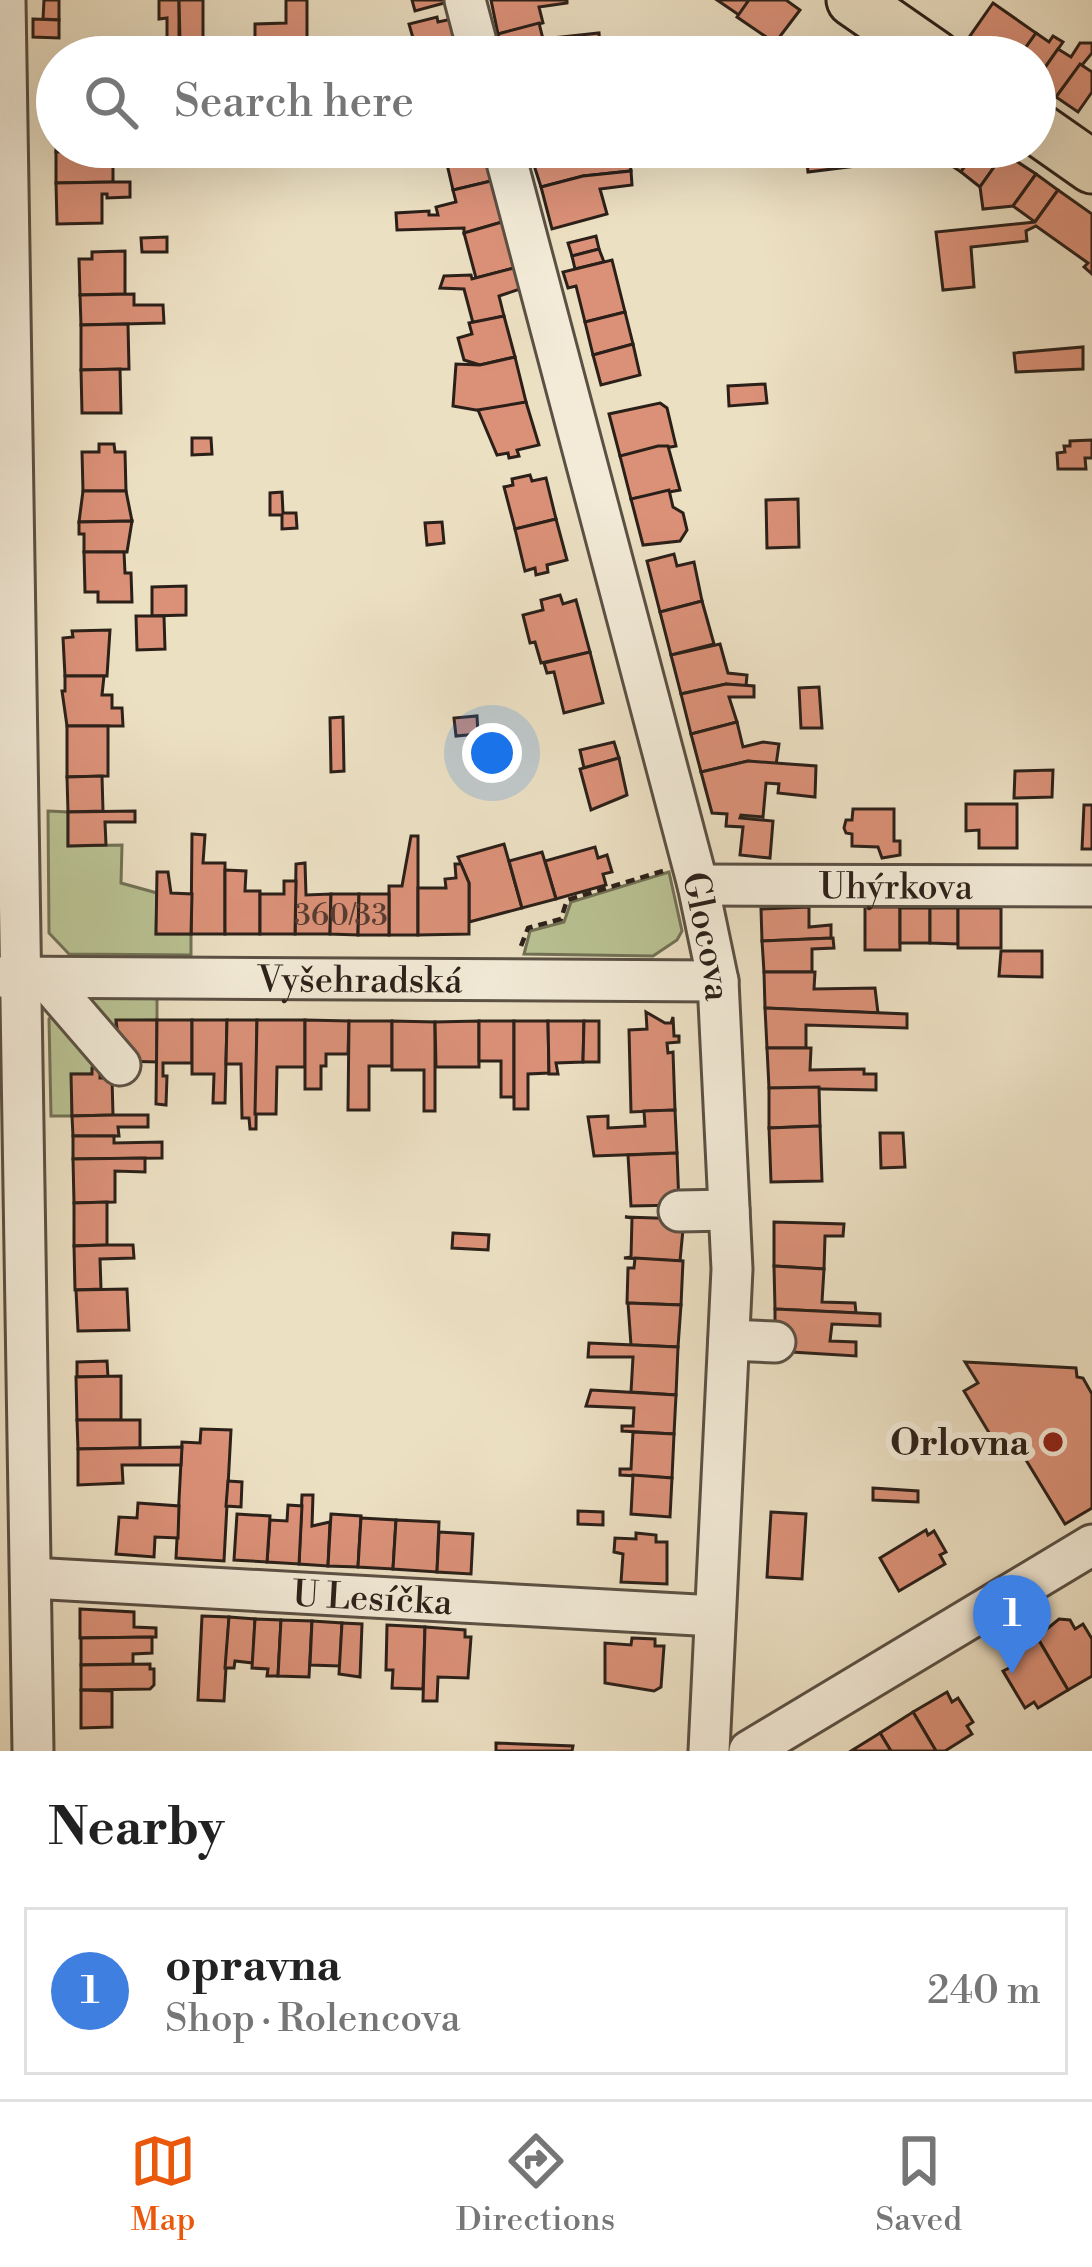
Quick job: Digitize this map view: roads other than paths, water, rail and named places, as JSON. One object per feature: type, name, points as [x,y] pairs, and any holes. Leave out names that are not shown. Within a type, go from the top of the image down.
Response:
[{"type":"main road","points":[[853,0],[905,36]]},
{"type":"main road","points":[[1056,141],[1092,166]]},
{"type":"street","points":[[4,0],[9,864],[17,986],[33,1751]]},
{"type":"street","points":[[465,0],[474,36]]},
{"type":"street","name":"Glocova","points":[[508,168],[685,876],[718,981],[732,1269],[709,1751]]},
{"type":"street","name":"Uhýrkova","points":[[685,876],[1092,886]]},
{"type":"street","name":"Vyšehradská","points":[[17,986],[718,981]]},
{"type":"street","points":[[17,986],[120,1065]]},
{"type":"street","points":[[679,1211],[729,1210]]},
{"type":"street","points":[[729,1340],[776,1342]]},
{"type":"street","points":[[749,1751],[1092,1545]]},
{"type":"street","name":"U Lesíčka","points":[[31,1577],[715,1616]]},
{"type":"place","name":"Orlovna","points":[[1053,1442]]},
{"type":"place","name":"opravna","points":[[1012,1674]]}]
